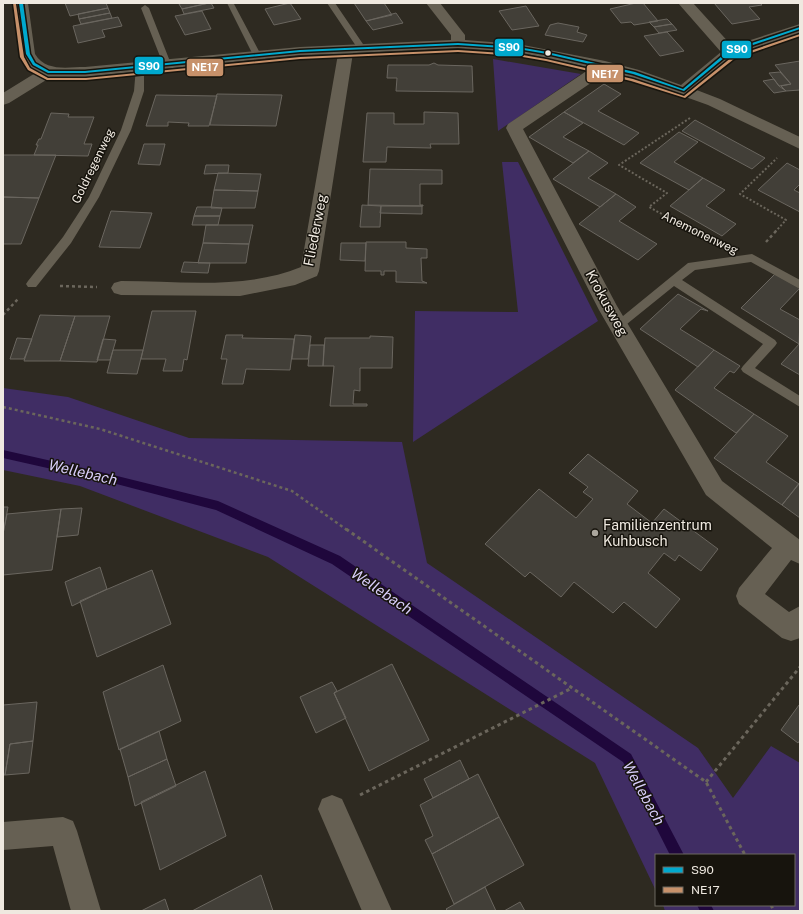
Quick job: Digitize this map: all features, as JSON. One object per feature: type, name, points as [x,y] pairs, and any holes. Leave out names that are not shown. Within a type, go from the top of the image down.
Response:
[{"type":"street","points":[[21,3],[28,54],[34,64],[48,72],[85,72],[257,55],[353,48],[458,44],[518,48],[634,73],[684,90],[714,102],[797,143]]},
{"type":"street","points":[[433,3],[458,35],[458,44]]},
{"type":"street","points":[[685,3],[729,52]]},
{"type":"street","points":[[684,90],[729,52],[800,28]]},
{"type":"street","name":"Fliederweg","points":[[121,288],[240,289],[288,280],[310,271],[353,48]]},
{"type":"street","name":"Krokusweg","points":[[605,66],[514,128],[618,325],[714,488],[794,550]]},
{"type":"street","points":[[3,100],[48,72]]},
{"type":"street","points":[[794,550],[748,596],[791,629],[800,618]]},
{"type":"street","points":[[332,809],[378,911]]},
{"type":"street","points":[[3,836],[63,831],[86,911]]},
{"type":"lane","points":[[331,3],[353,48]]},
{"type":"lane","points":[[230,4],[257,55]]},
{"type":"lane","points":[[145,8],[167,64]]},
{"type":"lane","name":"Goldregenweg","points":[[32,284],[67,240],[94,197],[126,130],[139,91],[140,67]]},
{"type":"lane","points":[[618,325],[692,266],[752,258],[800,285]]},
{"type":"lane","points":[[675,281],[771,343],[747,369],[800,402]]},
{"type":"path","name":"Anemonenweg","points":[[714,102],[620,165],[667,193],[648,207],[704,238],[752,258]]},
{"type":"path","points":[[752,258],[786,220],[740,194],[797,143]]},
{"type":"path","points":[[32,284],[121,288]]},
{"type":"path","points":[[3,407],[100,429],[292,491],[706,782],[743,854]]},
{"type":"path","points":[[706,782],[800,667]]},
{"type":"path","points":[[332,809],[458,747],[572,688]]},
{"type":"shaded area","points":[[493,59],[581,74],[498,131]]},
{"type":"shaded area","points":[[502,162],[518,162],[598,321],[413,442],[415,311],[518,312]]},
{"type":"shaded area","points":[[3,388],[68,397],[189,438],[402,442],[427,563],[698,748],[733,798],[771,746],[800,763],[800,911],[665,911],[663,906],[795,906],[795,854],[655,854],[655,889],[595,763],[268,557],[80,486],[3,470]]},
{"type":"building","points":[[65,3],[106,3],[108,8],[70,16]]},
{"type":"building","points":[[209,3],[182,9],[179,4]]},
{"type":"building","points":[[211,3],[214,8],[184,14],[182,9]]},
{"type":"building","points":[[290,3],[301,19],[274,25],[265,9]]},
{"type":"building","points":[[354,3],[384,3],[392,15],[366,21]]},
{"type":"building","points":[[636,3],[643,3],[658,21],[634,25],[631,22],[621,23],[610,9]]},
{"type":"building","points":[[714,3],[760,3],[762,5],[749,7],[760,19],[732,24]]},
{"type":"building","points":[[526,6],[539,26],[512,30],[499,11]]},
{"type":"building","points":[[108,8],[110,13],[79,19],[78,14]]},
{"type":"building","points":[[202,11],[211,29],[185,35],[175,16]]},
{"type":"building","points":[[110,13],[112,18],[81,24],[79,19]]},
{"type":"building","points":[[396,13],[403,23],[373,30],[366,21]]},
{"type":"building","points":[[118,17],[122,26],[102,30],[105,37],[78,43],[73,26]]},
{"type":"building","points":[[667,19],[672,24],[654,27],[649,22]]},
{"type":"building","points":[[558,23],[579,27],[577,32],[587,35],[583,42],[545,35],[550,25]]},
{"type":"building","points":[[672,24],[677,30],[659,33],[654,27]]},
{"type":"building","points":[[667,32],[684,51],[660,56],[644,36]]},
{"type":"building","points":[[800,61],[800,90],[786,91],[781,86],[791,84],[775,65]]},
{"type":"building","points":[[434,63],[438,65],[472,66],[473,92],[396,91],[397,78],[387,78],[388,65],[429,65]]},
{"type":"building","points":[[780,72],[791,84],[779,86],[769,73]]},
{"type":"building","points":[[774,79],[779,86],[786,91],[774,93],[763,81]]},
{"type":"building","points":[[604,84],[621,94],[598,111],[639,133],[624,145],[564,112]]},
{"type":"building","points":[[217,94],[282,95],[276,126],[210,125]]},
{"type":"building","points":[[156,95],[217,96],[209,126],[188,126],[189,123],[168,122],[168,126],[146,126]]},
{"type":"building","points":[[424,112],[458,113],[459,144],[430,144],[431,148],[387,147],[386,162],[363,162],[367,113],[394,113],[394,124],[424,124]]},
{"type":"building","points":[[564,112],[583,123],[563,137],[589,151],[573,163],[529,137]]},
{"type":"building","points":[[51,113],[69,114],[68,117],[94,117],[84,144],[92,144],[88,156],[34,155],[38,145],[36,145],[39,139],[41,139]]},
{"type":"building","points":[[695,120],[765,158],[752,169],[682,131]]},
{"type":"building","points":[[679,132],[698,142],[674,162],[703,178],[689,190],[640,163]]},
{"type":"building","points":[[144,144],[165,144],[160,165],[138,164]]},
{"type":"building","points":[[589,151],[608,163],[588,178],[616,194],[600,207],[553,179]]},
{"type":"building","points":[[3,155],[56,155],[39,198],[3,197]]},
{"type":"building","points":[[787,163],[800,170],[800,184],[794,190],[800,193],[800,212],[758,190]]},
{"type":"building","points":[[206,165],[229,165],[228,173],[204,174]]},
{"type":"building","points":[[370,169],[442,170],[442,184],[420,184],[420,205],[423,206],[368,205]]},
{"type":"building","points":[[218,173],[261,174],[258,191],[214,190]]},
{"type":"building","points":[[703,178],[725,190],[706,206],[736,224],[722,236],[670,206]]},
{"type":"building","points":[[214,190],[258,191],[255,208],[211,208]]},
{"type":"building","points":[[616,194],[636,207],[619,221],[657,244],[638,260],[579,224]]},
{"type":"building","points":[[3,197],[39,198],[21,244],[3,244]]},
{"type":"building","points":[[362,205],[381,206],[380,227],[360,227]]},
{"type":"building","points":[[381,206],[422,206],[422,214],[380,213]]},
{"type":"building","points":[[197,207],[222,208],[220,216],[194,216]]},
{"type":"building","points":[[111,211],[152,213],[140,248],[99,247]]},
{"type":"building","points":[[194,216],[220,216],[218,225],[192,225]]},
{"type":"building","points":[[206,225],[253,225],[249,244],[203,243]]},
{"type":"building","points":[[366,242],[406,242],[406,248],[427,249],[427,258],[421,258],[422,281],[427,283],[396,282],[396,271],[384,271],[384,275],[381,275],[381,271],[365,271]]},
{"type":"building","points":[[203,243],[249,244],[246,263],[198,263]]},
{"type":"building","points":[[341,243],[366,243],[365,261],[340,260]]},
{"type":"building","points":[[184,262],[210,263],[208,273],[181,272]]},
{"type":"building","points":[[775,274],[800,288],[780,309],[800,320],[799,344],[741,308]]},
{"type":"building","points":[[678,294],[708,311],[701,309],[680,329],[714,350],[698,367],[640,329]]},
{"type":"building","points":[[152,311],[196,311],[187,360],[184,359],[182,371],[163,371],[166,359],[141,359]]},
{"type":"building","points":[[40,315],[75,316],[60,361],[24,361]]},
{"type":"building","points":[[75,316],[110,316],[97,362],[60,361]]},
{"type":"building","points":[[226,335],[243,335],[242,338],[294,339],[290,370],[246,369],[243,384],[222,384],[227,359],[221,359]]},
{"type":"building","points":[[295,335],[311,336],[308,359],[292,359]]},
{"type":"building","points":[[370,336],[393,337],[392,368],[360,368],[360,391],[354,390],[353,404],[367,404],[367,406],[330,406],[334,366],[323,366],[325,338],[370,338]]},
{"type":"building","points":[[17,338],[32,339],[24,359],[10,359]]},
{"type":"building","points":[[103,339],[116,340],[110,360],[97,360]]},
{"type":"building","points":[[800,343],[800,375],[781,364]]},
{"type":"building","points":[[310,345],[324,345],[323,366],[308,366]]},
{"type":"building","points":[[113,350],[143,350],[137,374],[107,373]]},
{"type":"building","points":[[714,350],[740,366],[734,373],[730,371],[714,388],[754,414],[736,433],[675,390]]},
{"type":"building","points":[[754,414],[788,436],[766,462],[799,484],[782,505],[714,458]]},
{"type":"building","name":"Familienzentrum Kuhbusch","points":[[588,454],[638,491],[627,504],[652,523],[664,509],[718,549],[701,571],[679,555],[675,561],[664,553],[648,573],[680,599],[656,628],[624,602],[613,613],[574,582],[561,597],[530,572],[525,577],[485,544],[539,489],[576,518],[593,499],[583,492],[588,487],[569,473]]},
{"type":"building","points":[[800,482],[800,518],[782,505]]},
{"type":"building","points":[[3,507],[8,507],[3,534]]},
{"type":"building","points":[[82,508],[78,535],[57,537],[61,509]]},
{"type":"building","points":[[61,509],[52,570],[3,575],[3,534],[7,514]]},
{"type":"building","points":[[100,567],[107,589],[72,606],[65,582]]},
{"type":"building","points":[[152,570],[171,624],[97,657],[80,601]]},
{"type":"building","points":[[392,664],[429,740],[369,771],[334,693]]},
{"type":"building","points":[[163,665],[181,721],[119,750],[103,692]]},
{"type":"building","points":[[332,682],[337,691],[334,693],[346,718],[316,733],[300,697]]},
{"type":"building","points":[[37,702],[33,741],[10,744],[5,775],[3,775],[3,705]]},
{"type":"building","points":[[799,705],[800,740],[798,743],[781,730]]},
{"type":"building","points":[[159,731],[167,759],[128,777],[120,749]]},
{"type":"building","points":[[33,741],[29,773],[5,775],[10,744]]},
{"type":"building","points":[[167,759],[176,786],[135,806],[128,777]]},
{"type":"building","points":[[460,760],[469,779],[433,798],[424,779]]},
{"type":"building","points":[[205,771],[226,836],[160,870],[141,802]]},
{"type":"building","points":[[478,774],[499,817],[432,854],[425,840],[433,836],[420,805]]},
{"type":"building","points":[[499,817],[524,865],[454,904],[432,854]]},
{"type":"building","points":[[261,875],[273,911],[192,911]]},
{"type":"building","points":[[485,887],[496,911],[448,911],[446,909]]},
{"type":"building","points":[[165,899],[169,911],[141,911]]},
{"type":"building","points":[[520,902],[525,911],[504,911]]},
{"type":"waterway","name":"Wellebach","points":[[3,454],[105,477],[218,506],[336,560],[627,758],[676,854]]},
{"type":"waterway","name":"Wellebach","points":[[704,906],[707,911]]},
{"type":"transit line","name":"S90","points":[[21,3],[28,54],[34,64],[48,72],[85,72],[300,51],[458,44],[518,48],[547,53],[634,73],[684,90]]},
{"type":"transit line","name":"NE17","points":[[14,4],[22,57],[29,69],[47,79],[86,79],[300,58],[458,51],[517,55],[546,60],[632,80],[685,97],[733,58],[800,35]]},
{"type":"transit line","name":"S90","points":[[684,90],[729,52],[800,28]]},
{"type":"place","name":"Familienzentrum Kuhbusch","points":[[595,533]]}]
